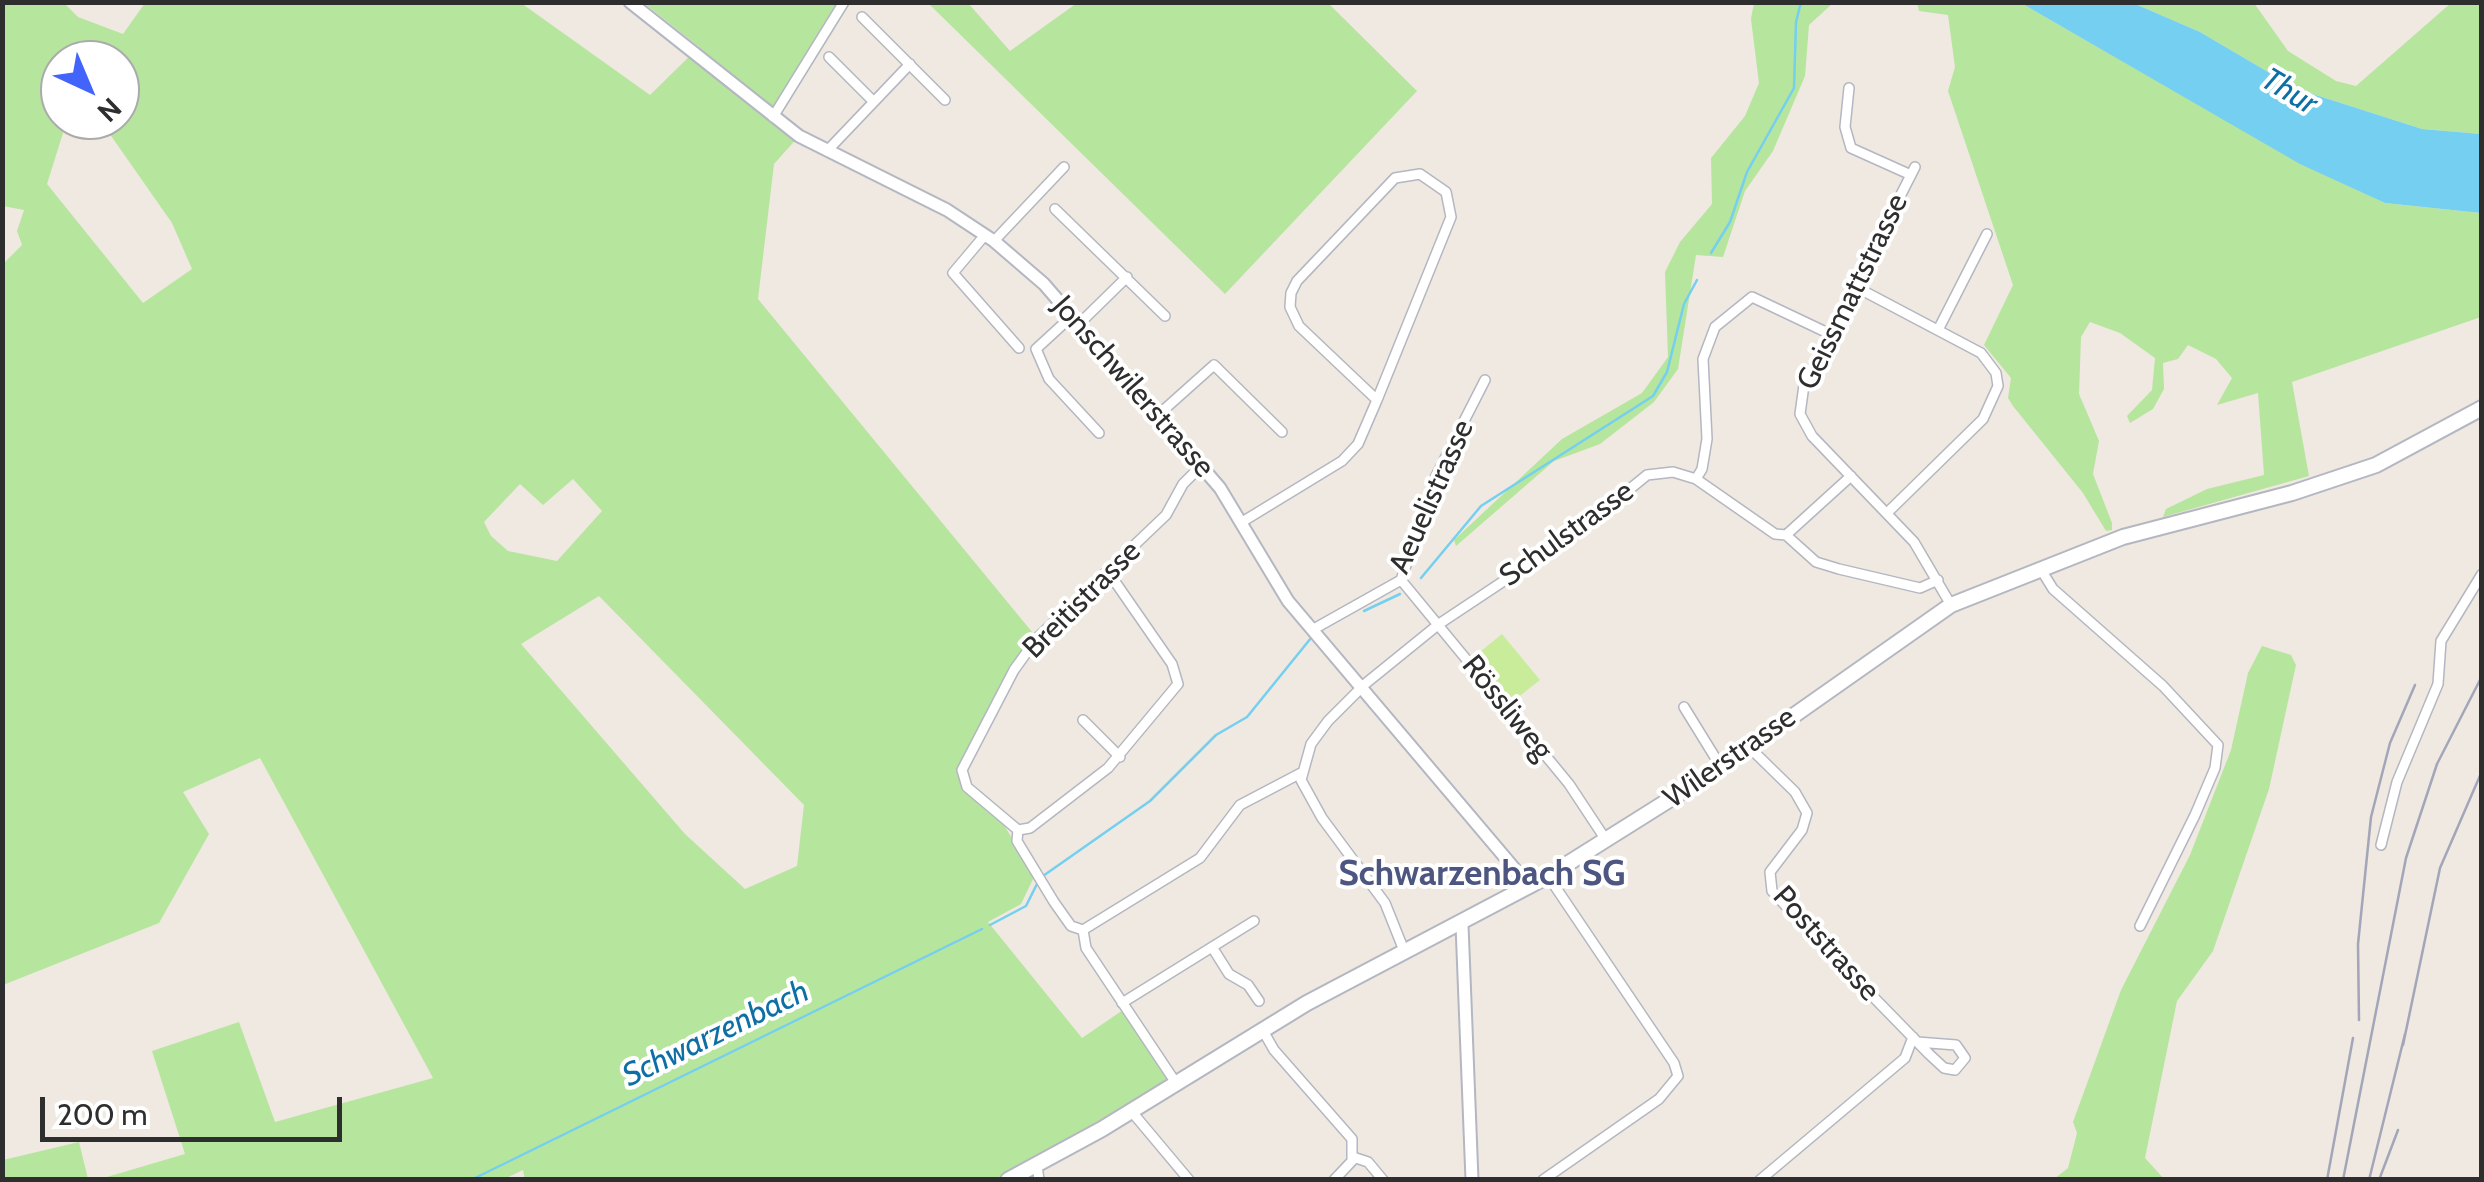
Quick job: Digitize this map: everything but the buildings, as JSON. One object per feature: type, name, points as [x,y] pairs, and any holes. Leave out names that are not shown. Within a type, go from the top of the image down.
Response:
[{"type":"main road","name":"Wilerstrasse","points":[[1008,1180],[1038,1172],[1262,1029],[1530,887],[1721,767],[1952,605],[2122,536],[2292,493],[2376,466],[2482,408]]},
{"type":"street","name":"Jonschwilerstrasse","points":[[630,2],[772,116],[826,151],[947,210],[989,238],[1076,319],[1202,466],[1242,522],[1266,569],[1312,630],[1530,887]]},
{"type":"street","points":[[772,116],[844,2]]},
{"type":"street","points":[[862,17],[944,100]]},
{"type":"street","points":[[829,57],[873,101]]},
{"type":"street","points":[[826,151],[910,64]]},
{"type":"street","name":"Geissmattstrasse","points":[[1849,88],[1846,128],[1851,148],[1913,171],[1804,385],[1800,414],[1806,428],[1888,513],[1952,605]]},
{"type":"street","points":[[1019,348],[954,273],[1064,167]]},
{"type":"street","points":[[1242,522],[1351,453],[1377,400],[1451,217],[1446,192],[1420,174],[1396,178],[1296,281],[1289,301],[1299,326],[1377,400]]},
{"type":"street","points":[[1055,208],[1165,316]]},
{"type":"street","points":[[1938,330],[1987,234]]},
{"type":"street","points":[[1099,433],[1049,380],[1036,349],[1127,277]]},
{"type":"street","points":[[1854,286],[1938,330],[1988,361],[1996,373],[1996,397],[1983,419],[1888,513]]},
{"type":"street","points":[[1830,334],[1752,297],[1715,327],[1703,359],[1707,439],[1702,469],[1696,479],[1762,526],[1786,536],[1816,562],[1920,588],[1938,580]]},
{"type":"street","points":[[1158,415],[1214,365],[1282,432]]},
{"type":"street","name":"Aeuelistrasse","points":[[1312,630],[1401,580],[1436,476],[1485,380]]},
{"type":"street","name":"Breitistrasse","points":[[1176,1083],[1086,948],[1083,930],[1068,923],[1036,874],[1017,841],[1018,830],[967,787],[963,764],[1014,670],[1037,638],[1166,515],[1183,484],[1202,466]]},
{"type":"street","name":"Schulstrasse","points":[[1301,772],[1317,735],[1361,688],[1439,624],[1576,533],[1647,476],[1673,472],[1696,479]]},
{"type":"street","points":[[1786,536],[1851,476]]},
{"type":"street","points":[[2040,568],[2053,589],[2163,686],[2218,746],[2215,768],[2196,815],[2140,926]]},
{"type":"street","points":[[1018,830],[1030,828],[1120,757],[1170,697],[1178,680],[1147,626],[1109,573]]},
{"type":"street","points":[[2381,845],[2397,782],[2438,684],[2441,641],[2482,574]]},
{"type":"street","name":"Rössliweg","points":[[1401,580],[1569,784],[1606,840]]},
{"type":"street","points":[[1684,707],[1721,767]]},
{"type":"street","points":[[1083,720],[1120,757]]},
{"type":"street","name":"Poststrasse","points":[[1749,747],[1796,792],[1807,812],[1802,830],[1770,872],[1772,891],[1915,1040],[1950,1070],[1964,1058],[1956,1046],[1915,1040]]},
{"type":"street","points":[[1083,930],[1200,858],[1240,805],[1301,772],[1322,818],[1386,903],[1405,953]]},
{"type":"street","points":[[1543,1180],[1674,1086],[1678,1076],[1674,1063],[1548,876]]},
{"type":"street","points":[[1122,1003],[1254,920]]},
{"type":"street","points":[[1462,924],[1472,1180]]},
{"type":"street","points":[[1212,947],[1229,974],[1248,985],[1259,1001]]},
{"type":"street","points":[[1262,1029],[1274,1050],[1346,1130],[1354,1146],[1353,1157],[1334,1180]]},
{"type":"street","points":[[1760,1180],[1905,1058],[1915,1040]]},
{"type":"street","points":[[1132,1112],[1190,1180]]},
{"type":"street","points":[[1353,1157],[1368,1162],[1382,1180]]},
{"type":"green space","points":[[3,3],[64,3],[78,17],[123,34],[145,3],[521,3],[650,95],[699,47],[644,3],[844,3],[773,116],[799,136],[774,164],[758,299],[1037,638],[1014,670],[962,775],[995,809],[1034,877],[1021,904],[988,922],[1082,1038],[1123,1010],[1168,1077],[1165,1083],[996,1179],[525,1180],[523,1170],[502,1180],[100,1179],[185,1154],[152,1051],[239,1022],[275,1122],[433,1078],[260,758],[183,792],[209,834],[159,923],[3,985],[2,265],[22,245],[17,231],[24,210],[3,206]],"holes":[[[40,40],[140,40],[140,140],[114,140],[172,223],[192,269],[143,303],[47,184],[61,140],[40,140]],[[573,479],[602,511],[557,561],[508,551],[491,536],[484,522],[520,484],[543,505]],[[599,596],[804,805],[797,866],[745,889],[685,834],[521,644]]]},
{"type":"green space","points":[[928,3],[968,3],[1010,51],[1077,3],[1328,3],[1417,91],[1225,294]]},
{"type":"green space","points":[[1754,3],[1833,3],[1809,25],[1805,76],[1773,151],[1745,191],[1723,257],[1696,255],[1678,369],[1654,402],[1600,444],[1554,461],[1456,546],[1454,540],[1562,439],[1642,393],[1668,357],[1665,272],[1680,242],[1712,204],[1711,158],[1745,116],[1759,83],[1751,19]]},
{"type":"green space","points":[[1917,3],[2021,3],[2300,163],[2385,203],[2481,213],[2481,317],[2292,382],[2309,476],[2163,517],[2166,509],[2207,489],[2264,475],[2258,393],[2217,405],[2232,378],[2216,359],[2188,345],[2178,359],[2163,363],[2164,389],[2153,409],[2130,423],[2127,416],[2152,390],[2155,358],[2120,333],[2090,322],[2081,337],[2079,394],[2099,441],[2093,474],[2112,523],[2112,530],[2106,531],[2083,493],[2013,406],[2008,398],[2011,378],[1984,345],[2013,285],[1948,91],[1955,67],[1948,15],[1919,11]]},
{"type":"green space","points":[[2133,3],[2254,3],[2288,51],[2336,81],[2356,86],[2451,3],[2481,3],[2481,134],[2422,129],[2297,89],[2200,32]]},
{"type":"green space","points":[[1502,634],[1540,680],[1512,702],[1475,656]]},
{"type":"green space","points":[[2262,646],[2291,655],[2296,665],[2269,789],[2213,951],[2177,1001],[2145,1158],[2164,1179],[2054,1179],[2068,1168],[2077,1133],[2073,1122],[2121,990],[2190,855],[2231,750],[2248,673]]},
{"type":"green space","points":[[79,1142],[88,1179],[3,1179],[3,1160]]},
{"type":"water","name":"Thur","points":[[2021,3],[2133,3],[2200,32],[2297,89],[2422,129],[2481,134],[2481,213],[2385,203],[2300,164]]},
{"type":"waterway","name":"Schwarzenbach","points":[[1711,253],[1730,222],[1747,172],[1794,88],[1796,22],[1801,2]]},
{"type":"waterway","name":"Schwarzenbach","points":[[1421,578],[1481,506],[1653,396],[1667,372],[1684,304],[1697,280]]},
{"type":"waterway","name":"Schwarzenbach","points":[[1364,611],[1400,594]]},
{"type":"waterway","name":"Schwarzenbach","points":[[1043,876],[1150,801],[1216,735],[1247,717],[1311,638]]},
{"type":"waterway","name":"Schwarzenbach","points":[[990,925],[1026,906],[1038,882]]},
{"type":"waterway","name":"Schwarzenbach","points":[[471,1180],[982,929]]},
{"type":"railway","points":[[2343,1180],[2406,858],[2437,764],[2482,676]]},
{"type":"railway","points":[[2359,1020],[2358,944],[2371,817],[2390,743],[2415,685]]},
{"type":"railway","points":[[2403,1045],[2440,868],[2482,771]]},
{"type":"railway","points":[[2369,1180],[2405,1034]]},
{"type":"railway","points":[[2327,1180],[2353,1038]]},
{"type":"railway","points":[[2379,1180],[2398,1130]]},
{"type":"district","name":"Schwarzenbach SG","points":[[1482,875]]}]
